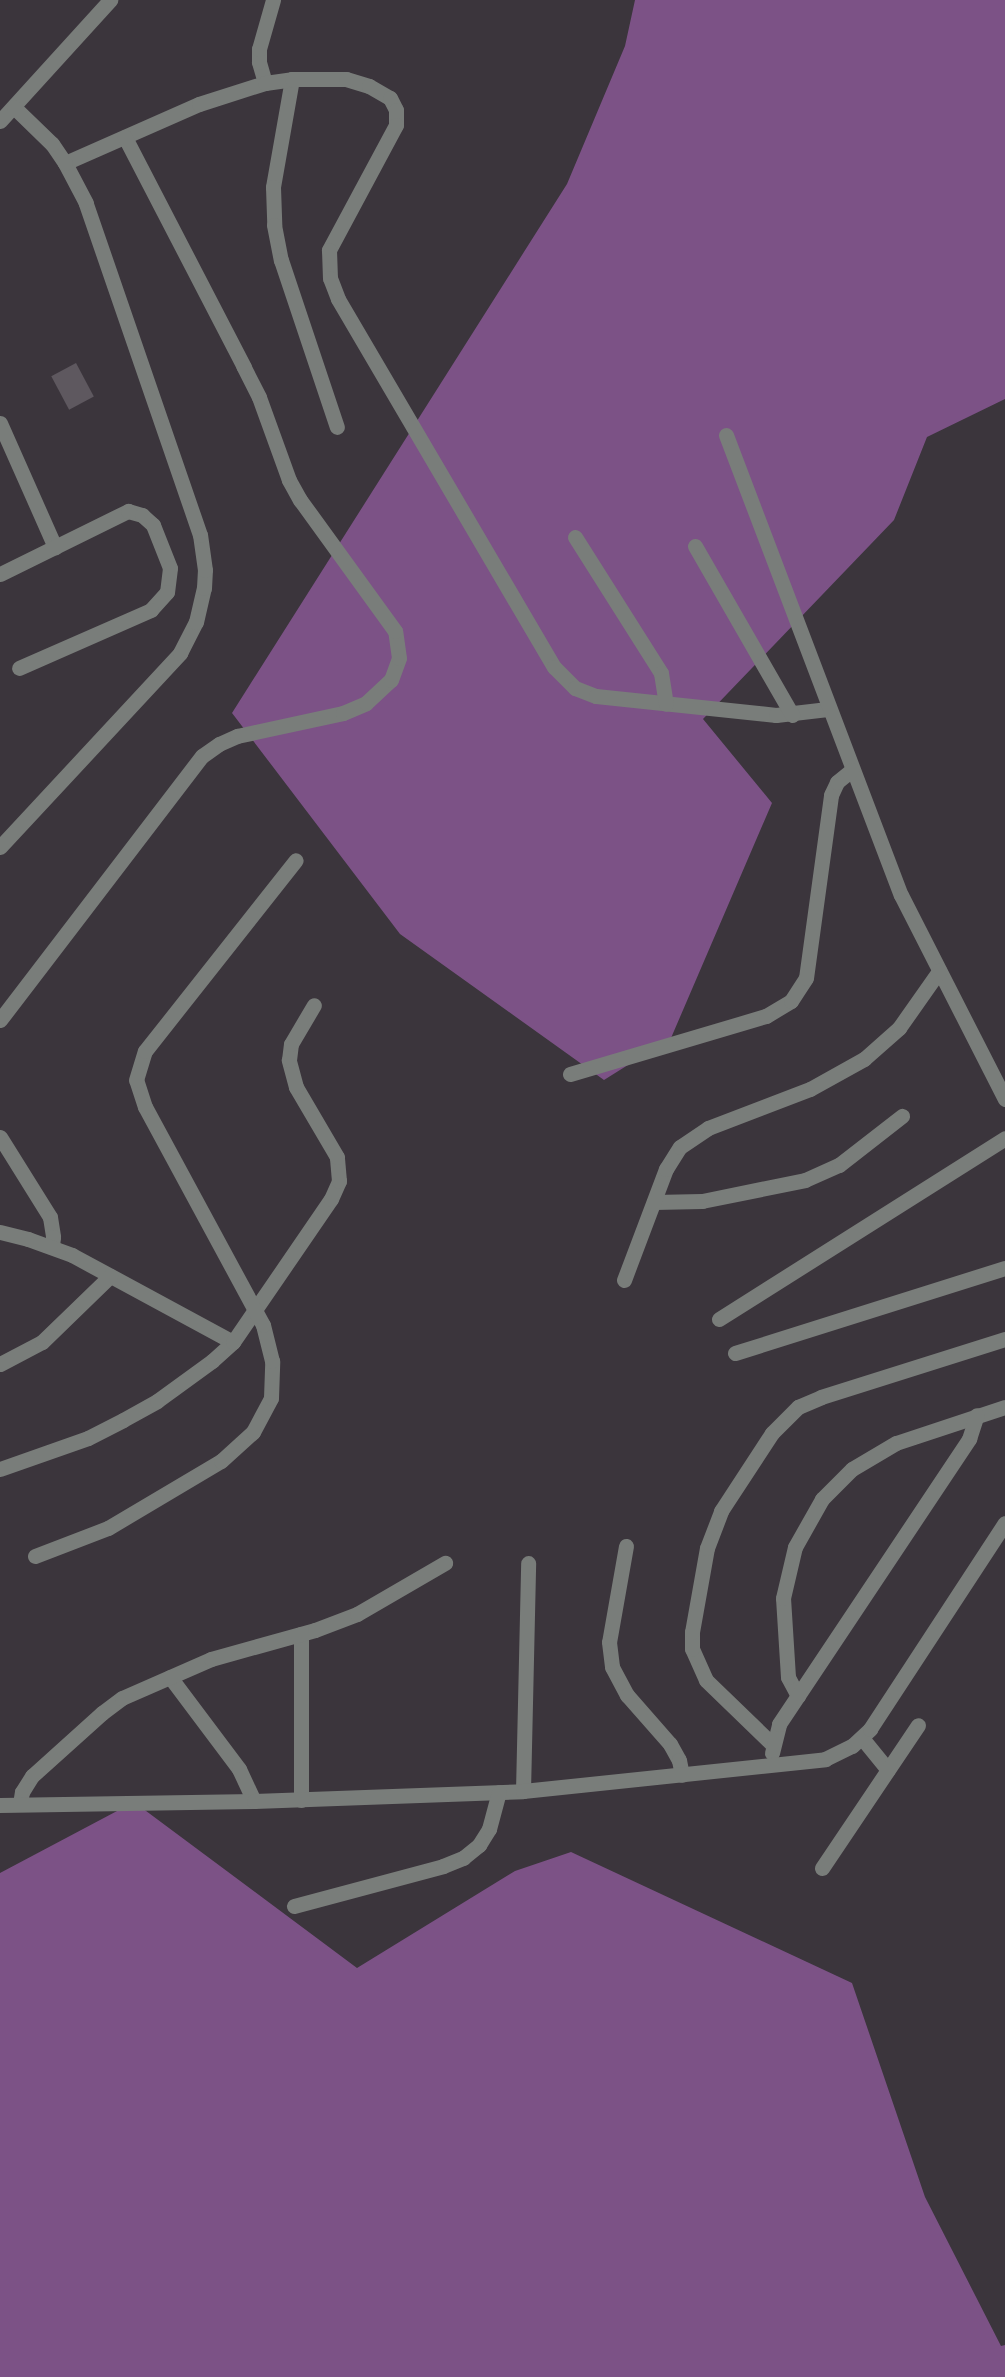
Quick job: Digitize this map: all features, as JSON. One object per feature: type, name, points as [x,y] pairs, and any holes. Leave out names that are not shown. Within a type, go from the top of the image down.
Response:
[{"type":"street","points":[[0,121],[110,0]]},
{"type":"street","points":[[265,83],[259,62],[259,49],[273,0]]},
{"type":"street","points":[[65,163],[221,95],[265,83],[346,79],[369,86],[390,98],[397,117],[394,132],[329,250],[328,264],[333,289],[554,667],[567,682],[586,693],[666,704],[792,715],[828,709]]},
{"type":"street","points":[[292,80],[273,187],[274,225],[281,260],[337,427]]},
{"type":"street","points":[[0,847],[169,666],[192,630],[204,588],[204,553],[200,535],[86,203],[65,163],[39,130],[14,107]]},
{"type":"street","points":[[0,1020],[202,756],[219,744],[237,736],[355,709],[384,689],[395,673],[399,658],[395,631],[300,500],[289,480],[259,397],[125,137]]},
{"type":"street","points":[[0,423],[55,547]]},
{"type":"street","points":[[726,435],[828,709],[901,895],[1005,1099]]},
{"type":"street","points":[[0,574],[121,513],[142,515],[153,525],[170,568],[169,585],[163,599],[151,610],[19,668]]},
{"type":"street","points":[[575,537],[661,673],[666,704]]},
{"type":"street","points":[[695,546],[792,715]]},
{"type":"street","points":[[570,1074],[766,1016],[790,1001],[806,978],[831,795],[837,782],[852,770]]},
{"type":"street","points":[[35,1556],[88,1537],[128,1518],[221,1461],[244,1443],[260,1422],[271,1398],[270,1352],[256,1309],[140,1099],[137,1071],[145,1051],[296,860]]},
{"type":"street","points":[[624,1280],[672,1158],[689,1139],[708,1128],[810,1089],[844,1072],[898,1028],[939,971]]},
{"type":"street","points":[[0,1469],[88,1438],[123,1420],[189,1378],[233,1342],[331,1199],[339,1181],[337,1157],[296,1087],[290,1070],[291,1044],[314,1005]]},
{"type":"street","points":[[654,1202],[702,1201],[805,1180],[839,1165],[902,1116]]},
{"type":"street","points":[[0,1137],[50,1217],[52,1247]]},
{"type":"street","points":[[719,1319],[1005,1138]]},
{"type":"street","points":[[2,1237],[52,1247],[233,1342]]},
{"type":"street","points":[[735,1353],[1005,1268]]},
{"type":"street","points":[[0,1364],[42,1342],[110,1276]]},
{"type":"street","points":[[773,1745],[706,1680],[692,1649],[692,1632],[706,1548],[721,1510],[772,1433],[798,1407],[821,1396],[1005,1339]]},
{"type":"street","points":[[798,1696],[788,1677],[783,1598],[792,1555],[811,1514],[836,1484],[873,1455],[896,1443],[1005,1407]]},
{"type":"street","points":[[774,1765],[773,1745],[779,1724],[969,1439],[976,1415]]},
{"type":"street","points":[[0,1805],[301,1800],[523,1791],[825,1759],[839,1754],[862,1738],[1005,1523]]},
{"type":"street","points":[[626,1546],[609,1642],[612,1667],[627,1695],[670,1744],[682,1775]]},
{"type":"street","points":[[20,1804],[22,1792],[32,1776],[102,1713],[133,1692],[211,1659],[301,1635],[376,1605],[445,1563]]},
{"type":"street","points":[[523,1791],[528,1563]]},
{"type":"street","points":[[301,1635],[301,1800]]},
{"type":"street","points":[[170,1677],[239,1769],[255,1801]]},
{"type":"street","points":[[822,1868],[918,1725]]},
{"type":"street","points":[[862,1738],[888,1770]]},
{"type":"street","points":[[294,1906],[443,1866],[463,1858],[479,1845],[489,1829],[500,1792]]},
{"type":"shaded area","points":[[635,0],[1005,0],[1005,399],[927,437],[894,520],[703,719],[772,803],[671,1038],[604,1080],[400,934],[232,713],[567,184],[625,46]]},
{"type":"shaded area","points":[[134,1802],[357,1968],[515,1871],[571,1852],[852,1983],[925,2197],[1001,2346],[1005,2345],[1005,2377],[0,2377],[0,1873]]},
{"type":"building","points":[[76,363],[94,397],[69,410],[51,376]]}]
